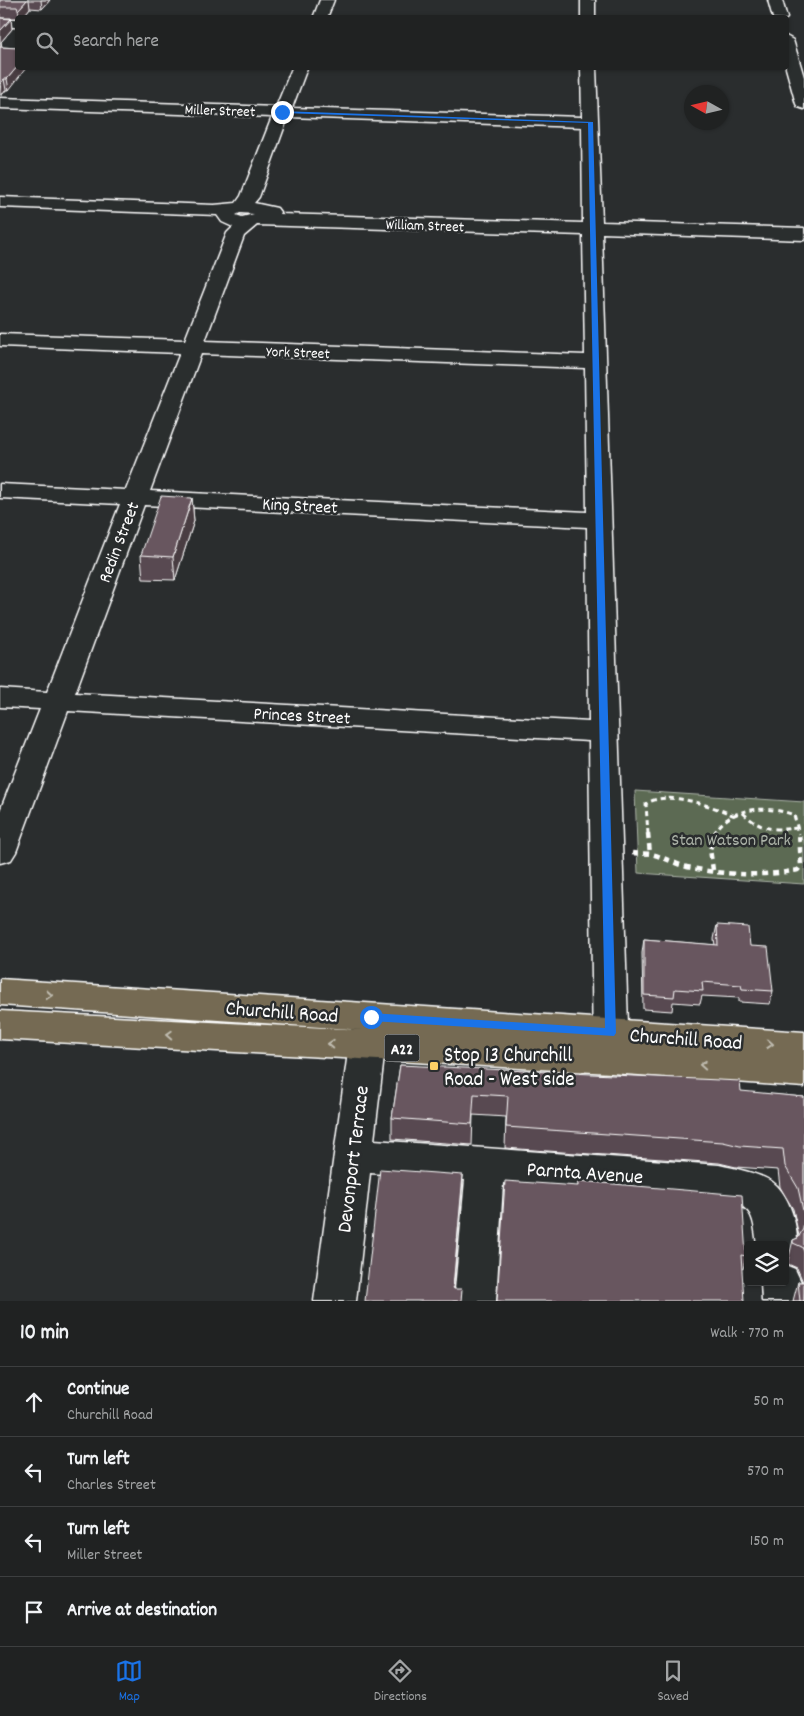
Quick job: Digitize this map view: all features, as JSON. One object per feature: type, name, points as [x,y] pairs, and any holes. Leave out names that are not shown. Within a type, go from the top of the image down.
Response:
[{"type":"main road","name":"Churchill Road","points":[[0,992],[369,1031],[611,1046],[804,1046]]},
{"type":"main road","name":"Churchill Road","points":[[0,1025],[369,1031]]},
{"type":"main road","name":"Churchill Road","points":[[611,1046],[804,1072]]},
{"type":"street","points":[[321,15],[327,0]]},
{"type":"street","points":[[588,0],[588,15]]},
{"type":"street","points":[[775,0],[779,15]]},
{"type":"street","points":[[0,23],[15,24]]},
{"type":"street","points":[[789,51],[804,104]]},
{"type":"street","name":"Redin Street","points":[[0,852],[298,70]]},
{"type":"street","points":[[589,70],[611,1046]]},
{"type":"street","name":"Miller Street","points":[[0,104],[590,122]]},
{"type":"street","name":"William Street","points":[[0,202],[193,213],[529,224],[579,230],[592,227],[804,234]]},
{"type":"street","name":"William Street","points":[[0,210],[193,213]]},
{"type":"street","name":"York Street","points":[[0,340],[596,362]]},
{"type":"street","name":"King Street","points":[[0,491],[599,520]]},
{"type":"street","name":"Princes Street","points":[[0,698],[604,732]]},
{"type":"street","name":"Devonport Terrace","points":[[335,1301],[369,1031]]},
{"type":"street","name":"Parnta Avenue","points":[[352,1155],[719,1182],[754,1191],[766,1200],[774,1217],[777,1241]]},
{"type":"street","points":[[475,1301],[485,1165]]},
{"type":"street","points":[[781,1286],[783,1301]]},
{"type":"path","points":[[650,854],[646,808],[646,804],[650,801],[684,802],[714,808],[736,816]]},
{"type":"path","points":[[606,852],[650,854],[689,867],[713,870],[771,874],[798,870],[801,866],[801,856],[798,828],[794,815],[784,811],[760,809],[743,813],[721,823],[711,842],[713,870]]},
{"type":"path","points":[[743,813],[756,826],[762,828],[798,828]]},
{"type":"green space","name":"Stan Watson Park","points":[[635,791],[804,802],[804,884],[638,873]]},
{"type":"building","points":[[0,0],[27,0],[18,10],[17,7],[0,7]]},
{"type":"building","points":[[0,18],[11,19],[0,31]]},
{"type":"building","points":[[0,47],[15,48],[15,70],[0,84]]},
{"type":"building","points":[[161,496],[192,498],[173,557],[141,555]]},
{"type":"building","points":[[717,925],[748,927],[750,946],[768,947],[773,991],[742,989],[741,985],[702,982],[703,991],[675,989],[674,997],[644,995],[644,939],[718,945]]},
{"type":"building","points":[[400,1065],[740,1081],[741,1091],[804,1097],[804,1215],[798,1188],[785,1166],[783,1149],[740,1146],[723,1142],[506,1127],[508,1096],[474,1094],[472,1124],[392,1118]]},
{"type":"building","points":[[380,1169],[463,1175],[453,1287],[454,1289],[462,1289],[461,1301],[365,1301]]},
{"type":"building","points":[[505,1181],[578,1186],[578,1181],[742,1195],[745,1241],[744,1256],[741,1255],[744,1301],[497,1301]]},
{"type":"building","points":[[804,1215],[804,1252],[802,1247],[793,1243],[793,1240],[798,1238],[803,1229]]},
{"type":"building","points":[[798,1282],[804,1282],[804,1301],[800,1301]]},
{"type":"place","name":"Stop 13 Churchill Road - West side","points":[[434,1066]]},
{"type":"route","points":[[282,112],[590,122],[610,1033],[371,1017]]}]
